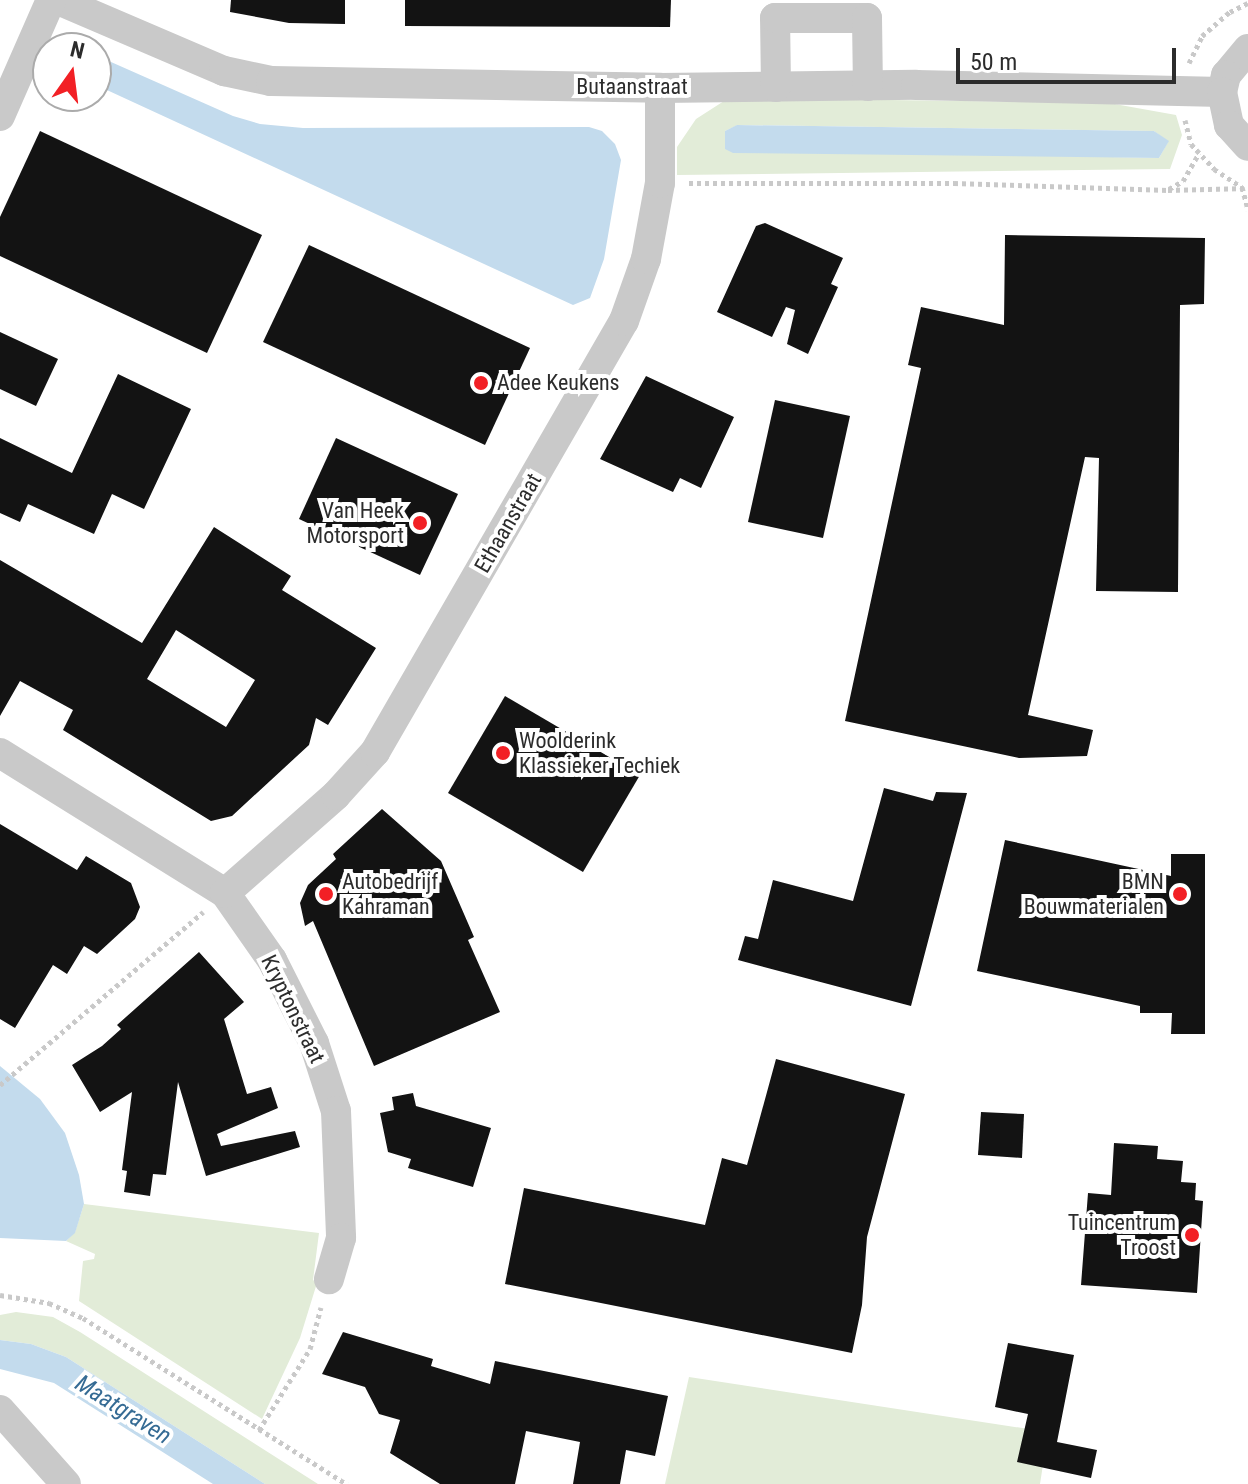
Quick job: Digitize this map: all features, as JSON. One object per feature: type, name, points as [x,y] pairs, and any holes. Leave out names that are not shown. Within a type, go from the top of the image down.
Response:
[{"type":"street","points":[[0,116],[51,0]]},
{"type":"street","name":"Butaanstraat","points":[[58,0],[224,71],[271,81],[660,88],[868,86],[1222,92]]},
{"type":"street","points":[[776,87],[775,18],[867,18],[868,86]]},
{"type":"street","points":[[1248,49],[1226,75],[1222,92],[1229,125],[1248,146]]},
{"type":"street","name":"Ethaanstraat","points":[[225,893],[336,795],[375,752],[624,321],[646,259],[660,183],[660,88]]},
{"type":"street","name":"Kryptonstraat","points":[[0,753],[225,893],[272,960],[314,1043],[336,1111],[341,1238],[329,1279]]},
{"type":"street","points":[[4,1424],[66,1484]]},
{"type":"path","points":[[1168,190],[1183,181],[1199,153]]},
{"type":"path","points":[[660,183],[954,183],[1168,190],[1245,187]]},
{"type":"path","points":[[0,1085],[225,893]]},
{"type":"path","points":[[259,1430],[310,1349],[329,1279]]},
{"type":"path","points":[[0,1295],[49,1303],[83,1318],[347,1484]]},
{"type":"green space","points":[[744,98],[1109,103],[1176,115],[1182,135],[1170,169],[677,175],[677,147],[696,119],[724,101]],"holes":[[[738,125],[1154,131],[1168,142],[1159,158],[725,149],[725,131]]]},
{"type":"green space","points":[[84,1204],[319,1233],[313,1280],[317,1283],[300,1338],[262,1419],[79,1301],[83,1261],[94,1259],[95,1254],[66,1241],[75,1232]]},
{"type":"green space","points":[[16,1312],[53,1317],[80,1332],[318,1484],[265,1484],[66,1357],[31,1344],[0,1340],[0,1315]]},
{"type":"green space","points":[[689,1377],[1048,1432],[1040,1484],[665,1484]]},
{"type":"water","points":[[112,62],[233,116],[260,124],[303,128],[589,127],[602,131],[615,144],[621,160],[604,259],[590,298],[573,305],[112,92]]},
{"type":"water","points":[[737,125],[1154,131],[1169,141],[1159,158],[733,153],[725,149],[725,131]]},
{"type":"water","points":[[0,1066],[40,1099],[65,1133],[79,1175],[84,1204],[75,1233],[66,1241],[0,1238]]},
{"type":"water","name":"Maatgraven","points":[[0,1340],[31,1344],[66,1357],[265,1484],[213,1484],[54,1383],[0,1369]]},
{"type":"building","points":[[231,0],[345,0],[345,24],[289,23],[230,12]]},
{"type":"building","points":[[405,0],[671,0],[670,27],[405,26]]},
{"type":"building","points":[[40,131],[262,235],[207,353],[0,256],[0,217]]},
{"type":"building","points":[[765,223],[843,258],[831,284],[838,287],[808,354],[787,344],[795,310],[786,307],[772,337],[717,312],[756,226]]},
{"type":"building","points":[[1005,235],[1205,238],[1204,304],[1180,305],[1178,592],[1096,591],[1099,458],[1085,457],[1028,715],[1093,730],[1087,756],[1019,758],[845,721],[921,368],[908,365],[921,307],[1004,325]]},
{"type":"building","points":[[309,245],[530,348],[485,445],[263,342]]},
{"type":"building","points":[[0,332],[58,359],[36,406],[0,389]]},
{"type":"building","points":[[118,374],[191,409],[144,509],[112,494],[94,534],[28,504],[20,522],[0,513],[0,438],[72,473]]},
{"type":"building","points":[[646,376],[734,417],[701,488],[680,478],[673,492],[600,459]]},
{"type":"building","points":[[775,400],[850,416],[823,538],[748,522]]},
{"type":"building","points":[[336,438],[458,494],[420,575],[299,519]]},
{"type":"building","points":[[214,527],[291,576],[282,590],[376,648],[328,725],[316,718],[309,745],[232,816],[211,821],[63,730],[73,710],[20,681],[0,716],[0,560],[142,643]],"holes":[[[176,630],[255,680],[226,727],[147,679]]]},
{"type":"building","points":[[505,696],[640,775],[583,872],[448,793]]},
{"type":"building","points":[[884,788],[933,801],[936,792],[967,793],[911,1006],[738,960],[745,936],[758,939],[773,880],[853,901]]},
{"type":"building","points":[[382,809],[441,861],[474,937],[468,940],[500,1012],[374,1066],[313,921],[305,926],[300,903],[308,885],[336,859],[333,854]]},
{"type":"building","points":[[0,824],[77,870],[86,856],[131,883],[140,907],[135,919],[97,954],[84,946],[67,974],[53,965],[15,1028],[0,1019]]},
{"type":"building","points":[[1005,840],[1171,876],[1171,854],[1205,854],[1205,1034],[1171,1034],[1172,1013],[1140,1013],[1140,1006],[977,971]]},
{"type":"building","points":[[199,952],[244,1002],[224,1019],[247,1094],[271,1087],[278,1108],[217,1134],[221,1146],[295,1131],[300,1147],[206,1176],[178,1082],[166,1175],[153,1174],[150,1196],[124,1192],[127,1171],[122,1170],[132,1092],[100,1112],[72,1065],[102,1046],[121,1029],[117,1025]]},
{"type":"building","points":[[776,1059],[905,1094],[867,1237],[862,1305],[852,1353],[505,1284],[524,1188],[705,1225],[722,1158],[747,1165]]},
{"type":"building","points":[[413,1093],[416,1106],[491,1128],[473,1187],[408,1168],[411,1159],[388,1152],[380,1113],[394,1110],[392,1097]]},
{"type":"building","points":[[981,1112],[1024,1114],[1022,1158],[978,1155]]},
{"type":"building","points":[[1114,1143],[1158,1146],[1157,1159],[1183,1161],[1181,1182],[1196,1183],[1195,1200],[1203,1201],[1197,1293],[1081,1285],[1088,1193],[1111,1195]]},
{"type":"building","points":[[343,1332],[433,1359],[431,1366],[490,1384],[495,1361],[668,1396],[655,1456],[626,1450],[620,1484],[573,1484],[580,1442],[526,1431],[515,1484],[440,1484],[390,1453],[400,1420],[379,1414],[365,1387],[322,1374]]},
{"type":"building","points":[[1008,1343],[1074,1355],[1057,1442],[1097,1450],[1091,1478],[1017,1462],[1028,1414],[995,1407]]},
{"type":"place","name":"Adee Keukens","points":[[481,383]]},
{"type":"place","name":"Van Heek Motorsport","points":[[420,523]]},
{"type":"place","name":"Woolderink Klassieker Techiek","points":[[503,753]]},
{"type":"place","name":"Autobedrijf Kahraman","points":[[326,894]]},
{"type":"place","name":"BMN Bouwmaterialen","points":[[1180,894]]},
{"type":"place","name":"Tuincentrum Troost","points":[[1192,1235]]}]
